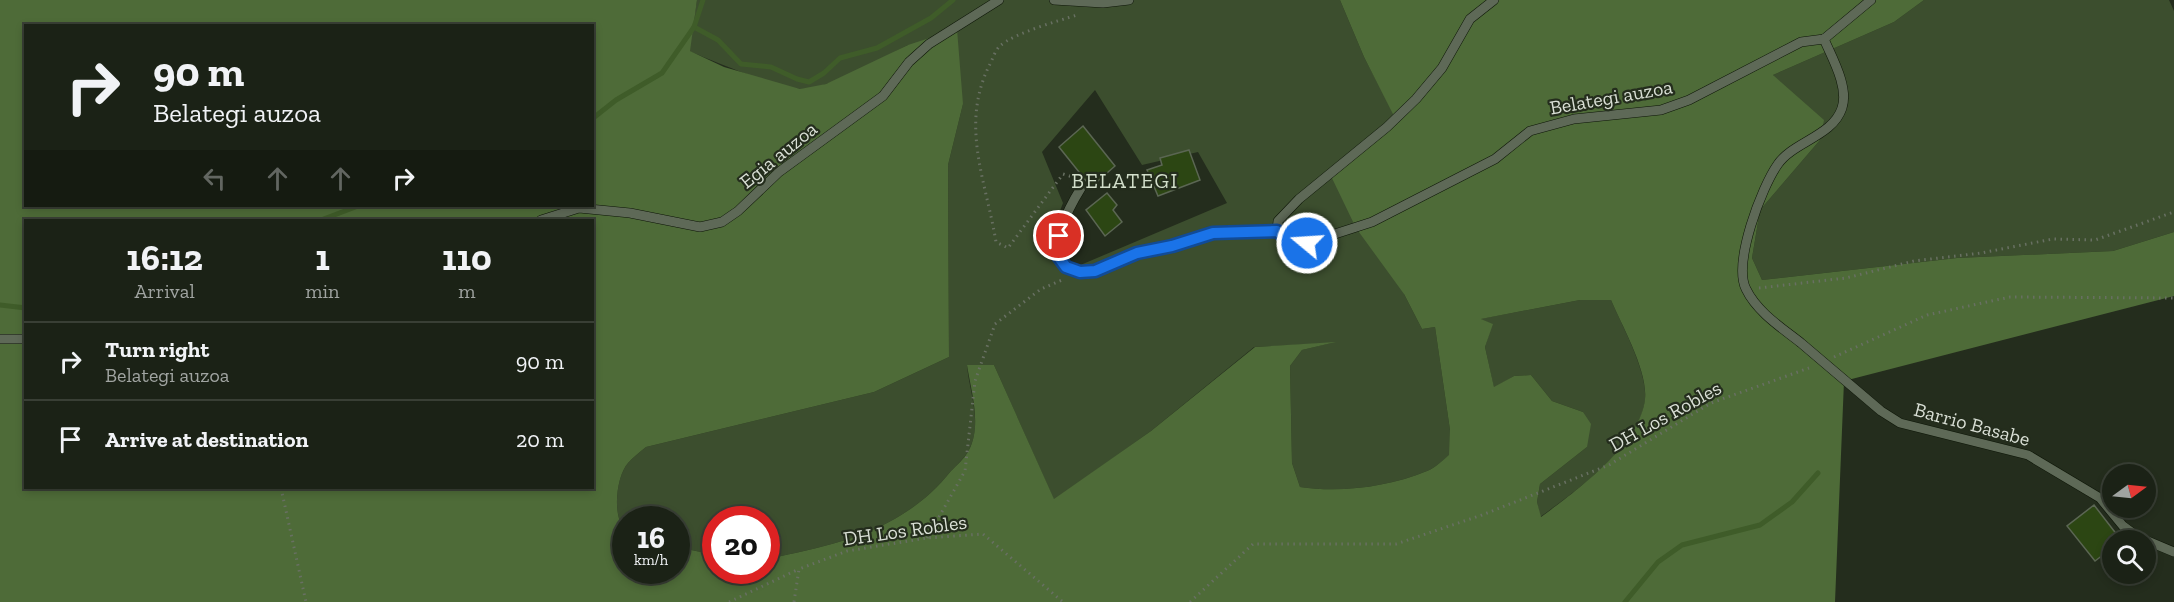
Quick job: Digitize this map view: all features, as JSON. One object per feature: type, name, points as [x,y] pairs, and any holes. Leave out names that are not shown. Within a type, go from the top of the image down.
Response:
[{"type":"lane","name":"Egia auzoa","points":[[544,219],[579,208],[630,213],[700,227],[722,222],[738,212],[779,172],[883,96],[909,62],[929,44],[999,0]]},
{"type":"lane","points":[[1054,0],[1103,3],[1129,0]]},
{"type":"lane","points":[[1277,231],[1278,221],[1299,200],[1387,127],[1416,99],[1442,68],[1470,19],[1494,0]]},
{"type":"lane","points":[[1746,288],[1742,267],[1750,231],[1760,198],[1778,163],[1832,123],[1842,108],[1843,89],[1824,39],[1871,0]]},
{"type":"lane","name":"Belategi auzoa","points":[[1080,272],[1095,271],[1137,253],[1172,246],[1213,233],[1277,231],[1289,241],[1307,243],[1372,222],[1495,159],[1530,131],[1574,119],[1661,110],[1689,100],[1801,42],[1824,39]]},
{"type":"lane","points":[[1080,272],[1066,267],[1058,256],[1059,236],[1069,209],[1081,188]]},
{"type":"lane","name":"Barrio Basabe","points":[[1746,288],[1764,313],[1900,423],[2028,455],[2100,498],[2123,526],[2138,537],[2174,552]]},
{"type":"lane","points":[[0,339],[24,339]]},
{"type":"path","points":[[1081,188],[1075,176],[1063,174],[1008,248],[996,242],[990,202],[978,162],[975,108],[981,83],[999,46],[1103,3]]},
{"type":"path","points":[[1746,288],[1846,278],[1914,261],[2053,239],[2096,240],[2174,212]]},
{"type":"path","points":[[927,538],[964,471],[975,381],[995,324],[1041,289],[1080,272]]},
{"type":"path","name":"DH Los Robles","points":[[1190,602],[1253,544],[1396,544],[1482,515],[1609,465],[1711,404],[1824,363],[1927,315],[2010,297],[2174,297]]},
{"type":"path","points":[[281,489],[306,602]]},
{"type":"path","name":"DH Los Robles","points":[[729,602],[799,568],[847,551],[927,538],[982,534],[1063,602]]},
{"type":"path","points":[[794,602],[799,568]]},
{"type":"green space","points":[[0,0],[697,0],[690,51],[724,67],[800,89],[826,84],[908,45],[957,29],[963,104],[948,165],[949,357],[874,392],[646,447],[624,469],[618,487],[617,506],[612,506],[612,584],[690,584],[690,550],[702,552],[702,584],[780,584],[780,556],[868,532],[912,508],[963,459],[973,440],[975,419],[967,365],[994,365],[1054,499],[1151,431],[1255,347],[1336,342],[1302,350],[1290,366],[1292,463],[1300,487],[1348,489],[1380,485],[1412,477],[1439,464],[1449,455],[1450,430],[1435,327],[1422,329],[1404,294],[1356,228],[1330,174],[1340,169],[1362,141],[1395,118],[1364,57],[1340,0],[1924,0],[1894,22],[1773,75],[1824,120],[1820,140],[1760,210],[1752,258],[1762,280],[1957,258],[2113,251],[2174,232],[2174,296],[1844,381],[1835,602],[0,602]],"holes":[[[1580,300],[1611,300],[1642,375],[1645,399],[1640,416],[1619,450],[1604,466],[1541,517],[1537,502],[1540,484],[1587,447],[1591,424],[1583,412],[1552,401],[1531,375],[1514,376],[1494,387],[1485,347],[1493,324],[1481,319]]]},
{"type":"green space","points":[[697,0],[1340,0],[1364,57],[1396,118],[1404,294],[1422,329],[1435,327],[1450,430],[1450,455],[1427,471],[1380,485],[1348,489],[1300,487],[1292,463],[1290,366],[1302,350],[1331,343],[1254,347],[1151,431],[1054,500],[994,365],[967,365],[975,418],[973,440],[961,461],[912,508],[868,532],[780,556],[780,506],[702,506],[702,552],[690,550],[690,506],[617,506],[618,487],[624,469],[646,447],[874,392],[949,357],[948,165],[963,104],[908,45],[843,78],[802,89],[779,85],[689,51]],"holes":[[[1095,90],[1142,165],[1198,152],[1227,203],[1071,269],[1045,250],[1063,203],[1042,152]]]},
{"type":"green space","points":[[1924,0],[2169,0],[2174,11],[2174,232],[2113,251],[1957,258],[1762,280],[1752,258],[1760,210],[1820,140],[1773,75],[1894,22]]},
{"type":"green space","points":[[1580,300],[1611,300],[1638,363],[1645,389],[1645,400],[1640,417],[1619,451],[1587,481],[1540,517],[1537,502],[1540,484],[1587,447],[1583,412],[1552,401],[1531,375],[1514,376],[1494,388],[1485,347],[1492,324],[1480,319]]},
{"type":"building","points":[[1083,126],[1115,166],[1091,187],[1059,147]]},
{"type":"building","points":[[1189,150],[1200,180],[1158,196],[1147,170],[1162,165],[1160,158]]},
{"type":"building","points":[[1107,193],[1117,205],[1113,210],[1122,222],[1105,236],[1086,210]]},
{"type":"building","points":[[2094,505],[2113,530],[2102,530],[2102,556],[2095,561],[2067,526]]},
{"type":"waterway","points":[[594,117],[616,100],[662,73],[694,27],[703,0]]},
{"type":"waterway","points":[[694,27],[718,40],[741,64],[771,67],[809,82],[824,73],[840,58],[877,48],[931,18],[953,0]]},
{"type":"waterway","points":[[324,219],[355,207]]},
{"type":"waterway","points":[[0,305],[24,308]]},
{"type":"waterway","points":[[1625,602],[1658,562],[1682,545],[1760,525],[1792,502],[1818,473]]},
{"type":"district","name":"BELATEGI","points":[[1125,180]]},
{"type":"route","points":[[1059,236],[1058,256],[1066,267],[1080,272],[1095,271],[1137,253],[1172,246],[1213,233],[1243,230],[1277,231],[1289,241],[1307,243]]}]
